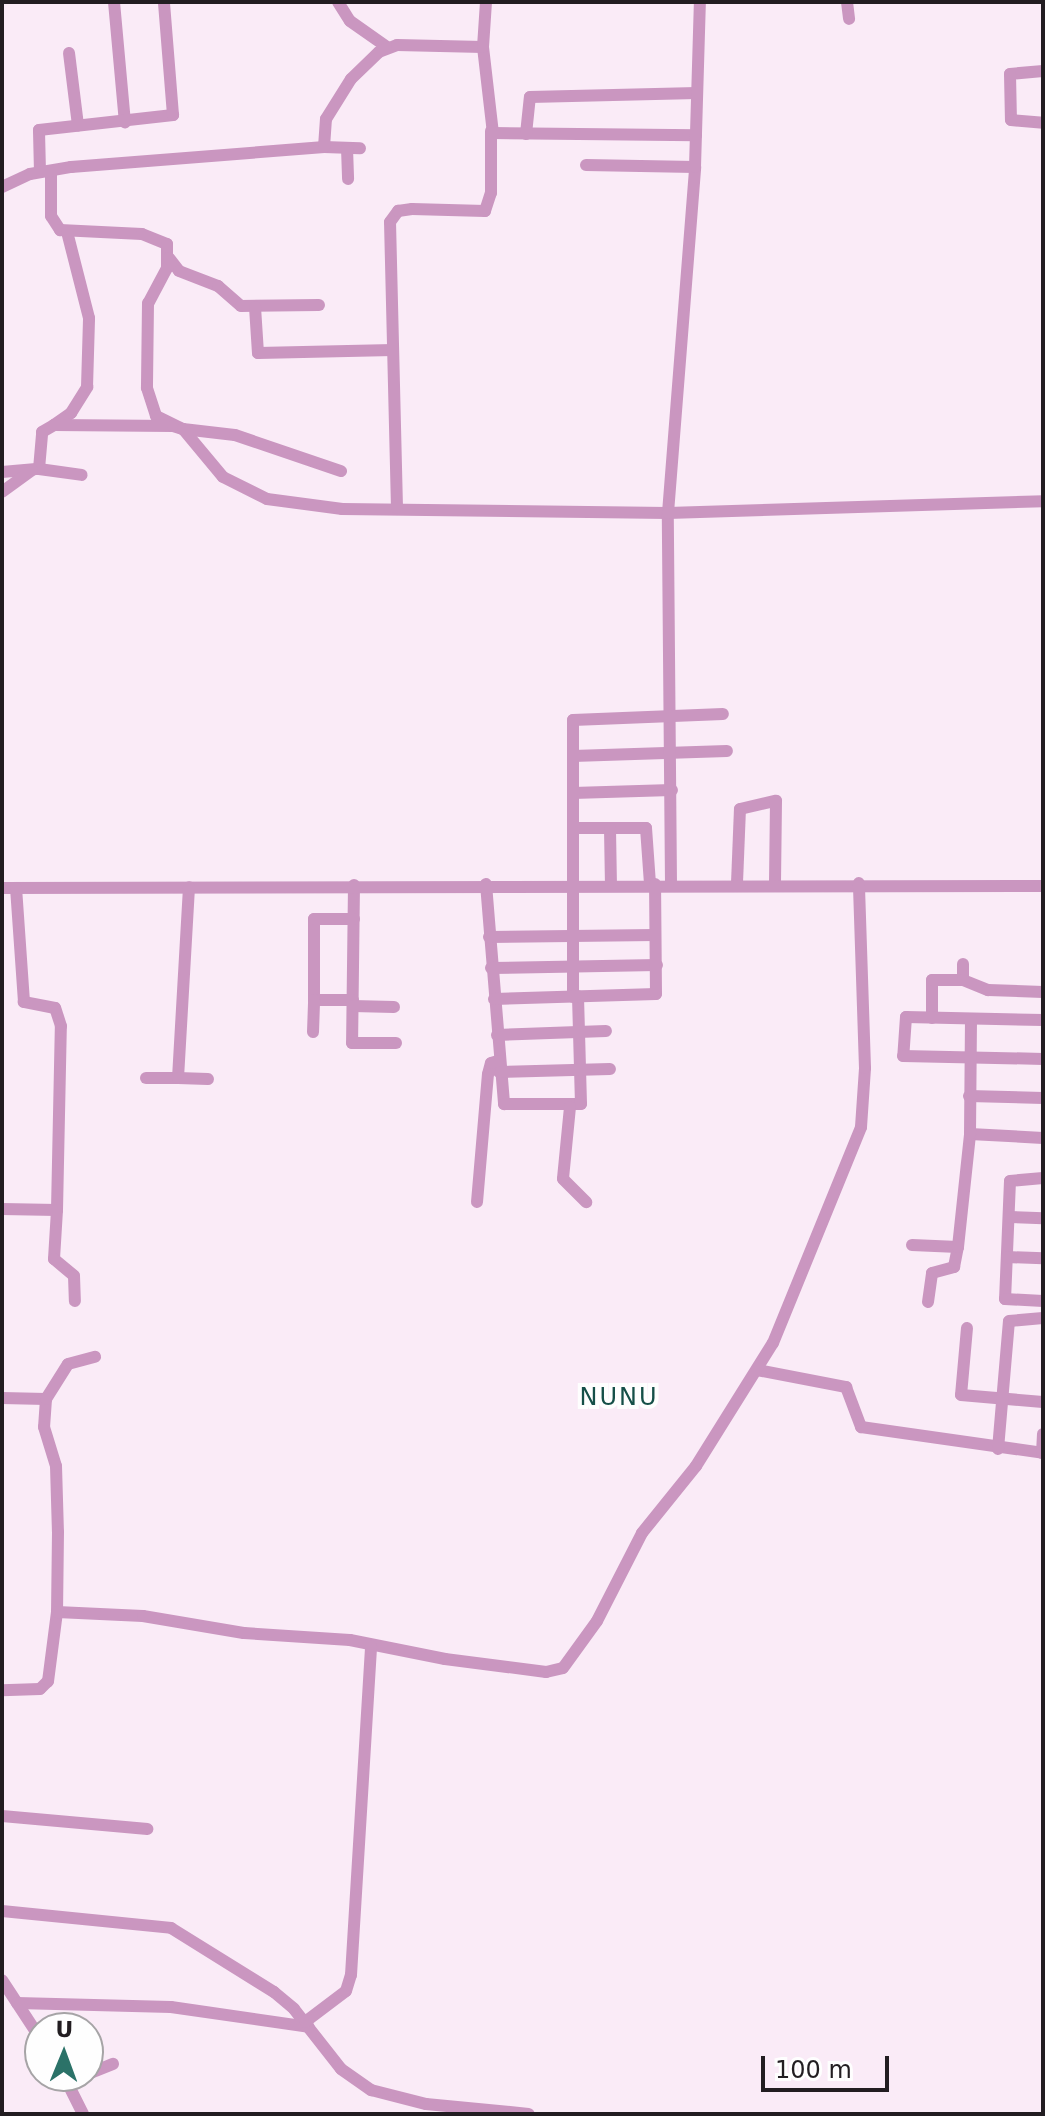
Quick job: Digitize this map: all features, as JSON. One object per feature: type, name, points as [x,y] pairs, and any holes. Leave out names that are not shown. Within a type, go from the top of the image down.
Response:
[{"type":"street","points":[[114,2],[125,122]]},
{"type":"street","points":[[164,2],[173,115],[39,130],[53,223],[67,232],[160,238],[169,258],[191,278],[218,286],[241,306],[319,305]]},
{"type":"street","points":[[338,2],[350,21],[387,47],[483,47]]},
{"type":"street","points":[[397,508],[390,222],[398,211],[485,211],[491,203],[491,131],[483,47],[486,2]]},
{"type":"street","points":[[671,884],[668,513],[695,167],[700,2]]},
{"type":"street","points":[[847,2],[849,19]]},
{"type":"street","points":[[324,147],[326,119],[351,79],[387,47]]},
{"type":"street","points":[[69,53],[78,125]]},
{"type":"street","points":[[1043,71],[1010,74],[1011,120],[1043,123]]},
{"type":"street","points":[[526,134],[530,97],[697,93]]},
{"type":"street","points":[[491,131],[696,135]]},
{"type":"street","points":[[2,187],[45,172],[324,147],[353,148],[348,179]]},
{"type":"street","points":[[586,165],[695,167]]},
{"type":"street","points":[[2,492],[36,469],[42,432],[71,413],[87,387],[89,318],[67,232]]},
{"type":"street","points":[[169,258],[148,303],[147,388],[156,416],[183,429],[209,465],[253,495],[342,509],[668,513],[1043,501]]},
{"type":"street","points":[[255,307],[258,353],[393,350]]},
{"type":"street","points":[[54,425],[183,429],[235,435],[341,471]]},
{"type":"street","points":[[2,472],[36,469],[82,475]]},
{"type":"street","points":[[486,884],[502,1100],[508,1106],[570,1107],[583,1101],[583,1069],[572,965],[576,718],[723,714]]},
{"type":"street","points":[[573,756],[727,751]]},
{"type":"street","points":[[573,793],[672,790]]},
{"type":"street","points":[[737,883],[740,809],[776,801],[775,885]]},
{"type":"street","points":[[494,999],[654,995],[657,965],[649,830],[573,828]]},
{"type":"street","points":[[610,829],[611,884]]},
{"type":"street","points":[[2,888],[737,883],[1043,886]]},
{"type":"street","points":[[57,1612],[143,1616],[546,1672],[563,1668],[597,1621],[642,1533],[696,1466],[757,1370],[789,1311],[861,1127],[865,1068],[859,883]]},
{"type":"street","points":[[354,885],[352,1043],[396,1043]]},
{"type":"street","points":[[178,1078],[189,887]]},
{"type":"street","points":[[16,888],[24,1002],[56,1008],[61,1026],[54,1259],[74,1276],[75,1301]]},
{"type":"street","points":[[313,1032],[314,919],[354,919]]},
{"type":"street","points":[[489,937],[655,935]]},
{"type":"street","points":[[963,964],[963,980]]},
{"type":"street","points":[[491,968],[657,965]]},
{"type":"street","points":[[932,1018],[926,979],[963,980],[988,990],[1043,992]]},
{"type":"street","points":[[314,1000],[394,1007]]},
{"type":"street","points":[[1043,1020],[906,1017],[903,1056],[1043,1059]]},
{"type":"street","points":[[928,1302],[932,1273],[954,1267],[958,1247],[970,1134],[971,1019]]},
{"type":"street","points":[[497,1035],[606,1031]]},
{"type":"street","points":[[477,1202],[491,1063],[499,1067],[610,1069]]},
{"type":"street","points":[[146,1078],[208,1079]]},
{"type":"street","points":[[969,1096],[1043,1098]]},
{"type":"street","points":[[570,1107],[563,1179],[586,1202]]},
{"type":"street","points":[[970,1134],[1043,1138]]},
{"type":"street","points":[[1043,1178],[1010,1181],[1005,1299],[1043,1301]]},
{"type":"street","points":[[2,1209],[57,1210]]},
{"type":"street","points":[[1009,1217],[1043,1218]]},
{"type":"street","points":[[912,1245],[958,1247]]},
{"type":"street","points":[[1007,1257],[1043,1258]]},
{"type":"street","points":[[998,1449],[1009,1321],[1043,1318]]},
{"type":"street","points":[[967,1328],[961,1395],[1043,1402]]},
{"type":"street","points":[[2,1690],[45,1687],[57,1612],[57,1481],[44,1427],[46,1399],[68,1364],[95,1357]]},
{"type":"street","points":[[757,1370],[846,1387],[861,1427],[1042,1453],[1043,1434]]},
{"type":"street","points":[[2,1398],[46,1399]]},
{"type":"street","points":[[10,1995],[171,2007],[307,2024],[346,1991],[351,1975],[371,1647]]},
{"type":"street","points":[[2,1816],[147,1829]]},
{"type":"street","points":[[2,1911],[171,1928],[274,1992],[307,2024],[341,2069],[371,2090],[426,2104],[529,2114]]},
{"type":"street","points":[[2,1980],[24,2015]]},
{"type":"street","points":[[104,2068],[113,2064]]},
{"type":"street","points":[[72,2092],[83,2114]]},
{"type":"district","name":"NUNU","points":[[619,1398]]}]
